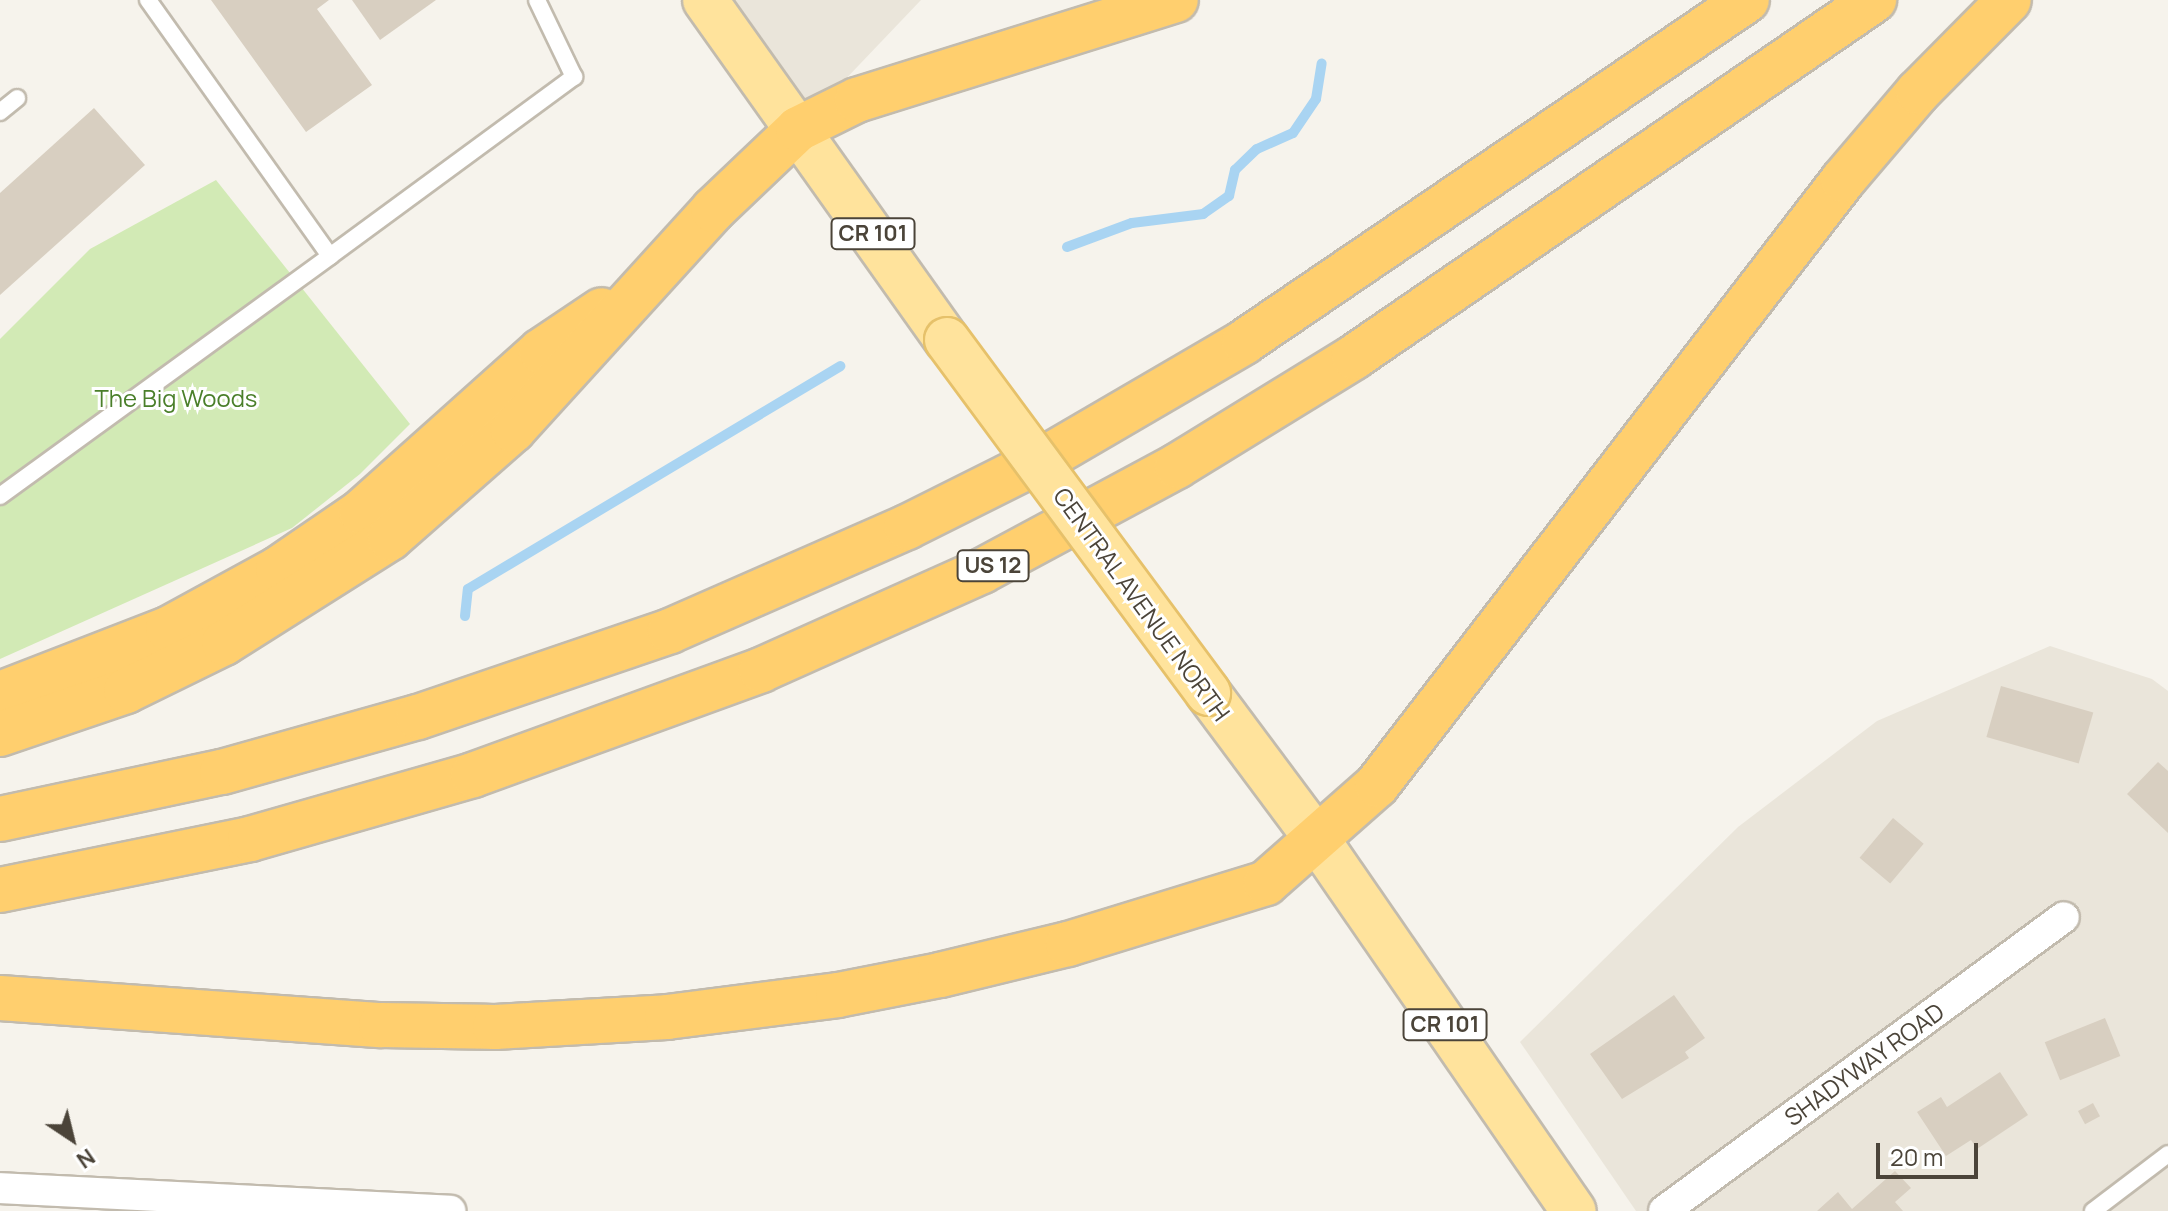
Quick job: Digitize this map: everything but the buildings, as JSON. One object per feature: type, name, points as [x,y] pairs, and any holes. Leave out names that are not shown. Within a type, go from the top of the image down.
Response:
[{"type":"highway","points":[[0,734],[126,691],[257,625],[351,567],[493,449],[752,170],[798,129],[857,100],[1176,0]]},
{"type":"highway","points":[[0,819],[222,772],[446,708],[670,631],[907,527],[1051,455],[1244,342],[1747,0]]},
{"type":"highway","name":"US 12","points":[[0,890],[250,839],[473,775],[761,670],[982,571],[1177,466],[1354,357],[1874,0]]},
{"type":"highway","points":[[0,998],[349,1023],[495,1027],[753,1008],[940,975],[1202,906],[1266,883],[1377,785],[1843,180],[1918,92],[2009,0]]},
{"type":"highway","points":[[0,694],[168,629],[290,561],[407,474],[541,351],[657,274]]},
{"type":"main road","name":"CENTRAL AVENUE NORTH","points":[[705,0],[947,340],[1317,839],[1574,1211]]},
{"type":"street","name":"SHADYWAY ROAD","points":[[1664,1211],[2064,917]]},
{"type":"street","points":[[0,1188],[306,1207],[450,1211]]},
{"type":"lane","points":[[148,0],[330,256]]},
{"type":"lane","points":[[0,496],[574,77],[537,0]]},
{"type":"lane","points":[[0,112],[17,98]]},
{"type":"lane","points":[[2093,1211],[2168,1154]]},
{"type":"shaded area","points":[[705,0],[921,0],[798,129]]},
{"type":"shaded area","points":[[2050,646],[2152,679],[2168,691],[2168,1211],[1636,1211],[1520,1042],[1738,827],[1877,721]]},
{"type":"green space","name":"The Big Woods","points":[[216,180],[410,424],[360,474],[292,528],[0,659],[0,339],[90,249]]},
{"type":"waterway","points":[[1067,247],[1132,223],[1203,214],[1229,196],[1235,170],[1257,149],[1293,133],[1316,99],[1322,63]]},
{"type":"waterway","points":[[465,616],[468,589],[840,366]]}]
